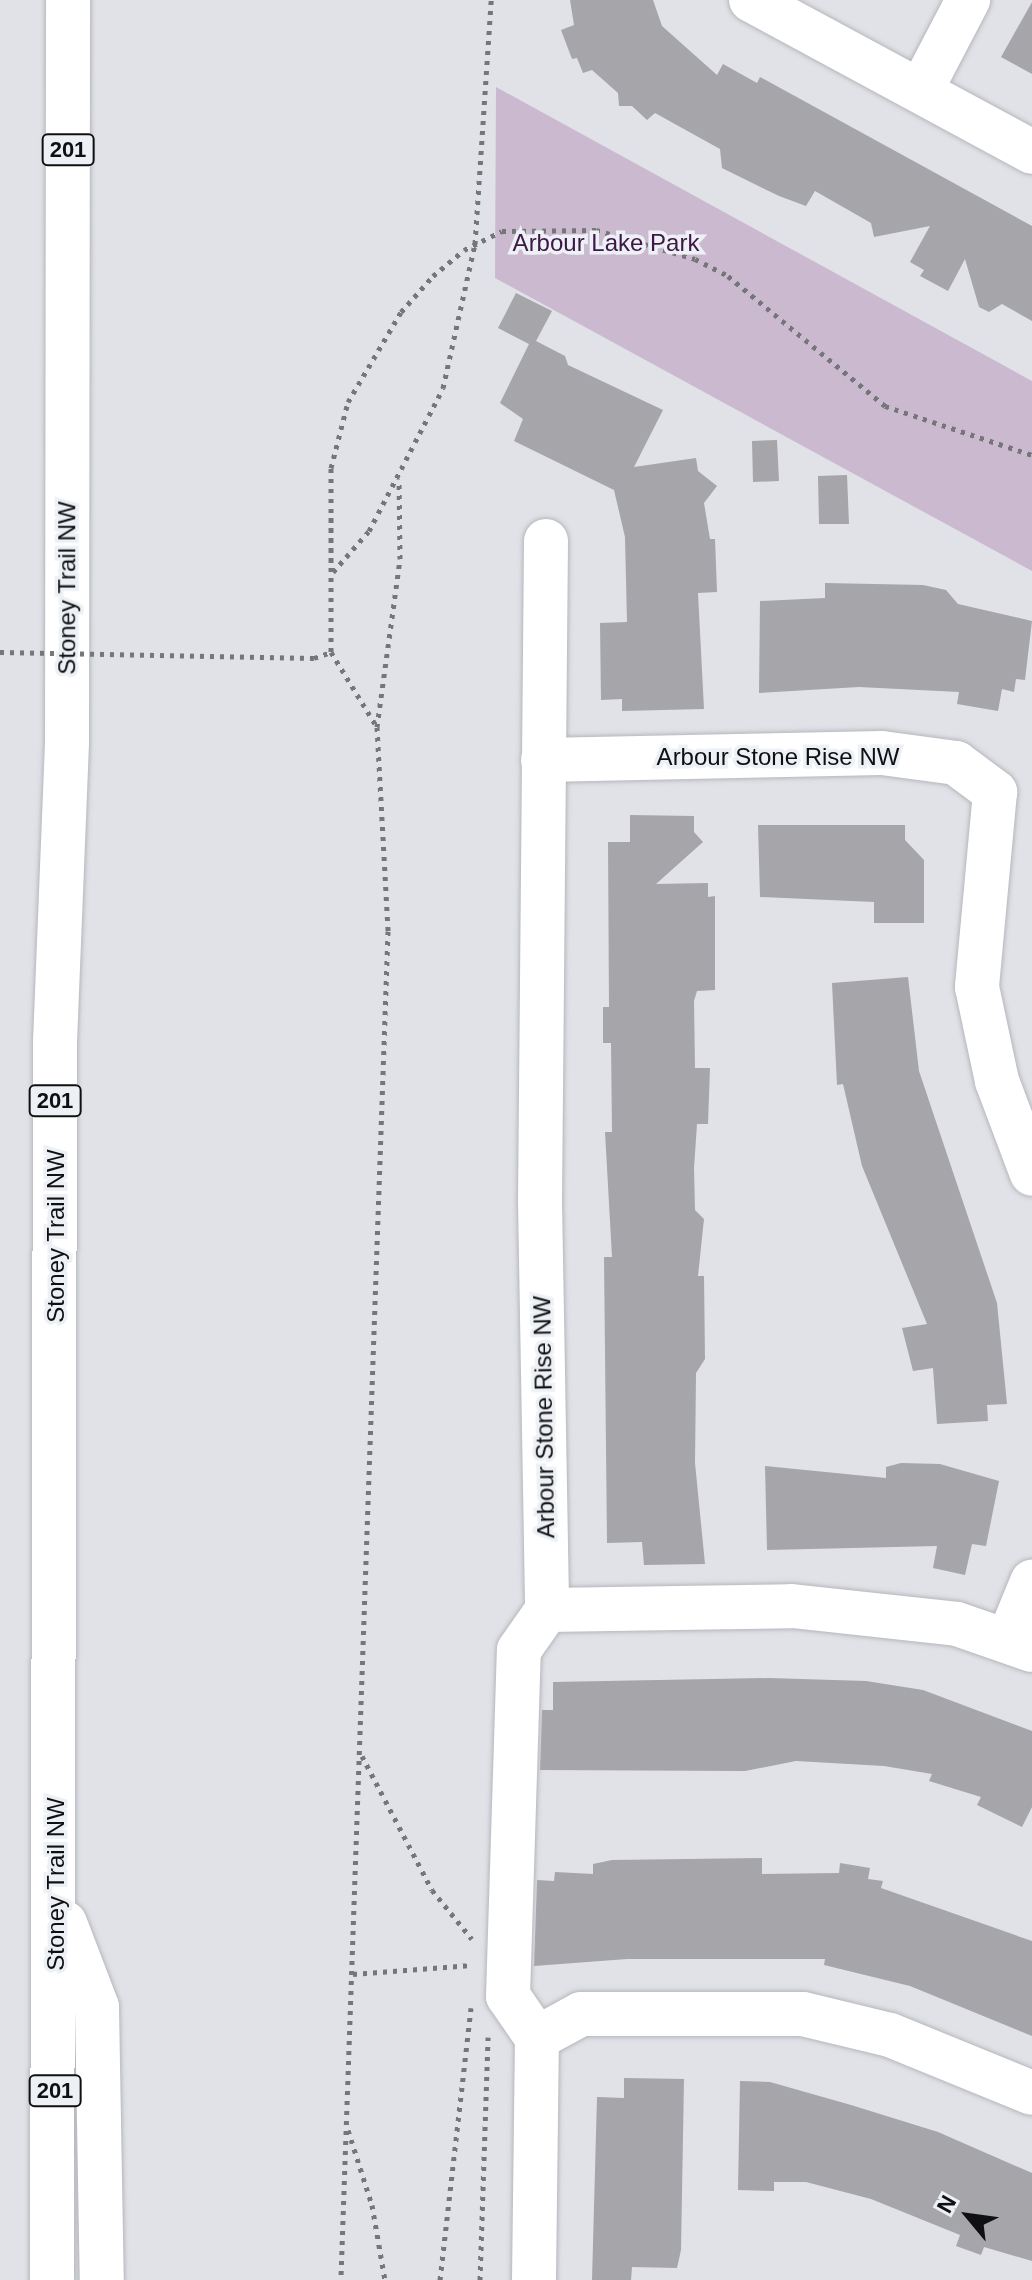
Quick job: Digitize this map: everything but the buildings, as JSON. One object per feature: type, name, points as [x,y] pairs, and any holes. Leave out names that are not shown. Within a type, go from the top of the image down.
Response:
[{"type":"main road","name":"Stoney Trail NW","points":[[52,2280],[57,1902],[55,1042],[67,725],[68,0]]},
{"type":"main road","points":[[751,0],[1032,152]]},
{"type":"main road","points":[[921,90],[968,0]]},
{"type":"main road","name":"Arbour Stone Rise NW","points":[[546,541],[540,1201],[547,1610]]},
{"type":"main road","name":"Arbour Stone Rise NW","points":[[543,760],[882,753],[956,763],[995,792],[977,987],[997,1081],[1032,1174]]},
{"type":"main road","points":[[534,2280],[537,2038],[489,1967],[519,1650],[547,1610],[792,1606],[957,1624],[1020,1644],[1032,1582]]},
{"type":"main road","points":[[57,1902],[97,2007],[102,2280]]},
{"type":"main road","points":[[537,2038],[581,2014],[803,2014],[890,2035],[1032,2093]]},
{"type":"path","points":[[332,572],[369,531],[443,388],[475,244],[490,87],[491,0]]},
{"type":"path","points":[[377,727],[331,652],[331,468],[348,402],[401,312],[433,276],[475,244],[502,231],[547,226],[596,230],[683,254],[728,276],[885,406],[1032,455]]},
{"type":"path","points":[[341,2280],[388,931],[377,727],[400,559],[399,474]]},
{"type":"path","points":[[0,652],[314,658],[331,652]]},
{"type":"path","points":[[361,1756],[432,1890],[489,1967]]},
{"type":"path","points":[[353,1974],[489,1967]]},
{"type":"path","points":[[440,2280],[464,2027],[473,1997]]},
{"type":"path","points":[[480,2280],[489,2023]]},
{"type":"path","points":[[347,2129],[372,2205],[385,2280]]},
{"type":"green space","name":"Arbour Lake Park","points":[[496,87],[1032,381],[1032,571],[495,278]]}]
